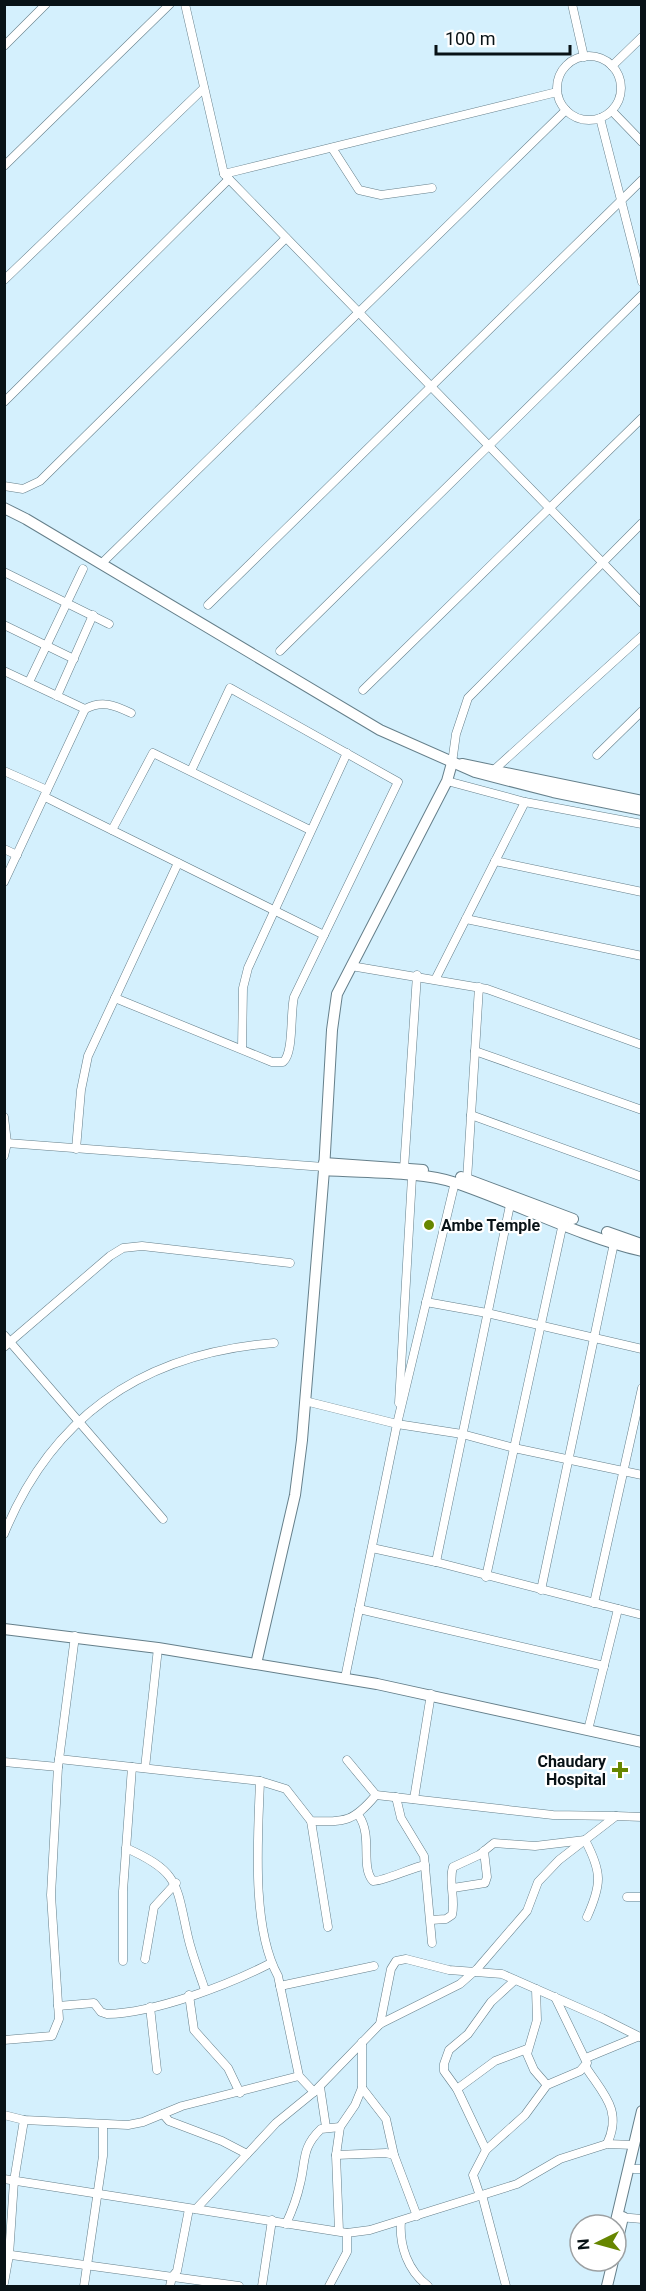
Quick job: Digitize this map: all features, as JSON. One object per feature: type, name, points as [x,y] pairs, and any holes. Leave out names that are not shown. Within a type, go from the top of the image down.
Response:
[{"type":"street","points":[[4,46],[46,4]]},
{"type":"street","points":[[4,166],[170,4]]},
{"type":"street","points":[[185,4],[226,176],[642,603]]},
{"type":"street","points":[[572,4],[584,57]]},
{"type":"street","points":[[612,66],[642,37]]},
{"type":"street","points":[[584,57],[602,59],[612,66],[619,77],[621,90],[618,102],[612,111],[600,118],[587,120],[576,118],[566,110],[557,92],[560,75],[567,65],[584,57]]},
{"type":"street","points":[[4,280],[204,88]]},
{"type":"street","points":[[4,402],[226,176],[557,92]]},
{"type":"street","points":[[101,564],[566,110]]},
{"type":"street","points":[[612,111],[642,142]]},
{"type":"street","points":[[600,118],[642,282]]},
{"type":"street","points":[[332,148],[359,190],[381,195],[432,188]]},
{"type":"street","points":[[208,605],[642,180]]},
{"type":"street","points":[[4,486],[23,489],[40,481],[286,238]]},
{"type":"street","points":[[280,651],[642,296]]},
{"type":"street","points":[[363,690],[642,418]]},
{"type":"street","points":[[4,508],[380,729],[475,772],[642,810]]},
{"type":"street","points":[[256,1664],[295,1495],[305,1401],[333,1021],[337,994],[447,781],[456,734],[468,698],[642,524]]},
{"type":"street","points":[[28,682],[83,569]]},
{"type":"street","points":[[4,572],[68,601],[109,624]]},
{"type":"street","points":[[57,696],[93,615]]},
{"type":"street","points":[[4,625],[74,658]]},
{"type":"street","points":[[495,769],[642,636]]},
{"type":"street","points":[[4,672],[85,709]]},
{"type":"street","points":[[115,998],[272,1062],[278,1063],[287,1059],[294,997],[398,782],[230,688],[191,771]]},
{"type":"street","points":[[4,882],[85,709],[95,704],[105,703],[131,713]]},
{"type":"street","points":[[597,754],[642,711]]},
{"type":"street","points":[[242,1048],[243,988],[248,968],[346,753]]},
{"type":"street","points":[[112,830],[151,754],[191,771],[310,830]]},
{"type":"street","points":[[452,763],[495,769],[642,801]]},
{"type":"street","points":[[4,771],[112,830],[324,935]]},
{"type":"street","points":[[447,781],[525,802],[642,824]]},
{"type":"street","points":[[436,978],[525,802]]},
{"type":"street","points":[[4,849],[17,855]]},
{"type":"street","points":[[495,861],[642,892]]},
{"type":"street","points":[[76,1149],[81,1090],[88,1056],[178,863]]},
{"type":"street","points":[[466,919],[642,956]]},
{"type":"street","points":[[351,966],[436,978],[478,987],[537,1005],[642,1045]]},
{"type":"street","points":[[398,1424],[417,975]]},
{"type":"street","points":[[467,1180],[478,987]]},
{"type":"street","points":[[475,1051],[642,1110]]},
{"type":"street","points":[[471,1115],[642,1177]]},
{"type":"street","points":[[4,1117],[7,1143],[4,1156]]},
{"type":"street","points":[[7,1143],[324,1167],[408,1172],[431,1170],[467,1180],[642,1244]]},
{"type":"street","points":[[408,1172],[455,1182],[510,1205],[642,1251]]},
{"type":"street","points":[[345,1678],[398,1424],[455,1182]]},
{"type":"street","points":[[436,1562],[510,1205]]},
{"type":"street","points":[[486,1576],[563,1223]]},
{"type":"street","points":[[541,1590],[614,1243]]},
{"type":"street","points":[[8,1344],[110,1256],[123,1248],[142,1246],[290,1263]]},
{"type":"street","points":[[426,1302],[487,1313],[642,1349]]},
{"type":"street","points":[[4,1335],[8,1344],[163,1519]]},
{"type":"street","points":[[4,1534],[19,1499],[47,1455],[78,1421],[110,1397],[171,1365],[232,1346],[274,1343]]},
{"type":"street","points":[[594,1603],[642,1389]]},
{"type":"street","points":[[305,1401],[398,1424],[462,1434],[514,1448],[642,1475]]},
{"type":"street","points":[[372,1548],[436,1562],[642,1615]]},
{"type":"street","points":[[359,1609],[604,1666]]},
{"type":"street","points":[[588,1730],[618,1609]]},
{"type":"street","points":[[4,1629],[75,1636],[345,1678],[431,1694],[642,1742]]},
{"type":"street","points":[[4,2040],[52,2036],[59,2019],[51,1895],[59,1763],[75,1636]]},
{"type":"street","points":[[145,1768],[158,1648]]},
{"type":"street","points":[[414,1799],[431,1694]]},
{"type":"street","points":[[346,1760],[376,1795],[553,1815],[642,1817]]},
{"type":"street","points":[[4,1762],[145,1768],[260,1781],[286,1788],[310,1821],[328,1927]]},
{"type":"street","points":[[123,1961],[123,1890],[132,1767]]},
{"type":"street","points":[[260,1781],[258,1857],[260,1905],[271,1963],[280,1986],[299,2076],[317,2089],[326,2127]]},
{"type":"street","points":[[310,1821],[336,1822],[359,1815],[376,1795]]},
{"type":"street","points":[[396,1797],[401,1818],[423,1856],[432,1943]]},
{"type":"street","points":[[359,1815],[366,1827],[368,1870],[373,1881],[381,1881],[397,1873],[425,1866]]},
{"type":"street","points":[[170,2286],[172,2277],[177,2271],[192,2209],[276,2123],[317,2089],[380,2024],[460,1984],[472,1973],[527,1911],[538,1882],[616,1816]]},
{"type":"street","points":[[431,1920],[446,1919],[452,1915],[451,1874],[453,1867],[484,1851],[491,1844],[498,1842],[535,1846],[585,1840]]},
{"type":"street","points":[[585,1840],[597,1863],[599,1875],[594,1901],[587,1917]]},
{"type":"street","points":[[126,1848],[154,1861],[176,1883],[188,1939],[205,1990]]},
{"type":"street","points":[[453,1888],[484,1883],[487,1877],[484,1851]]},
{"type":"street","points":[[145,1959],[154,1907],[176,1883]]},
{"type":"street","points":[[627,1897],[642,1897]]},
{"type":"street","points":[[380,2024],[391,1969],[396,1961],[406,1959],[472,1973],[502,1974],[602,2018],[639,2038]]},
{"type":"street","points":[[58,2006],[94,2003],[101,2012],[107,2014],[150,2007],[238,1980],[271,1963]]},
{"type":"street","points":[[280,1986],[374,1966]]},
{"type":"street","points":[[486,2150],[458,2089],[444,2071],[445,2055],[478,2022],[491,2002],[515,1980]]},
{"type":"street","points":[[536,1989],[537,2020],[527,2049],[528,2060],[547,2085]]},
{"type":"street","points":[[189,1995],[194,2030],[228,2068],[240,2092]]},
{"type":"street","points":[[555,1997],[586,2062],[614,2112],[615,2124],[607,2144]]},
{"type":"street","points":[[150,2007],[157,2070]]},
{"type":"street","points":[[505,2286],[481,2196],[473,2175],[486,2150],[525,2115],[547,2085],[586,2062],[639,2038]]},
{"type":"street","points":[[329,2286],[347,2252],[336,2155],[340,2127],[362,2088],[362,2041]]},
{"type":"street","points":[[458,2089],[495,2061],[527,2049]]},
{"type":"street","points":[[4,2115],[24,2120],[128,2125],[182,2106],[299,2076]]},
{"type":"street","points":[[362,2088],[386,2119],[404,2188],[417,2216]]},
{"type":"street","points":[[619,2213],[642,2111]]},
{"type":"street","points":[[163,2114],[169,2121],[222,2141],[247,2154]]},
{"type":"street","points":[[4,2283],[14,2181],[24,2120]]},
{"type":"street","points":[[84,2286],[103,2156],[103,2125]]},
{"type":"street","points":[[286,2224],[301,2182],[304,2154],[315,2134],[326,2127],[340,2127]]},
{"type":"street","points":[[621,2213],[638,2169],[642,2135]]},
{"type":"street","points":[[4,2179],[343,2232],[370,2230],[517,2184],[560,2159],[607,2144],[634,2145]]},
{"type":"street","points":[[336,2155],[386,2153],[394,2155]]},
{"type":"street","points":[[262,2286],[272,2220]]},
{"type":"street","points":[[400,2221],[406,2256],[420,2280],[428,2286]]},
{"type":"street","points":[[7,2254],[239,2286]]},
{"type":"place","name":"Ambe Temple","points":[[429,1225]]},
{"type":"place","name":"Chaudary Hospital","points":[[620,1770]]}]
